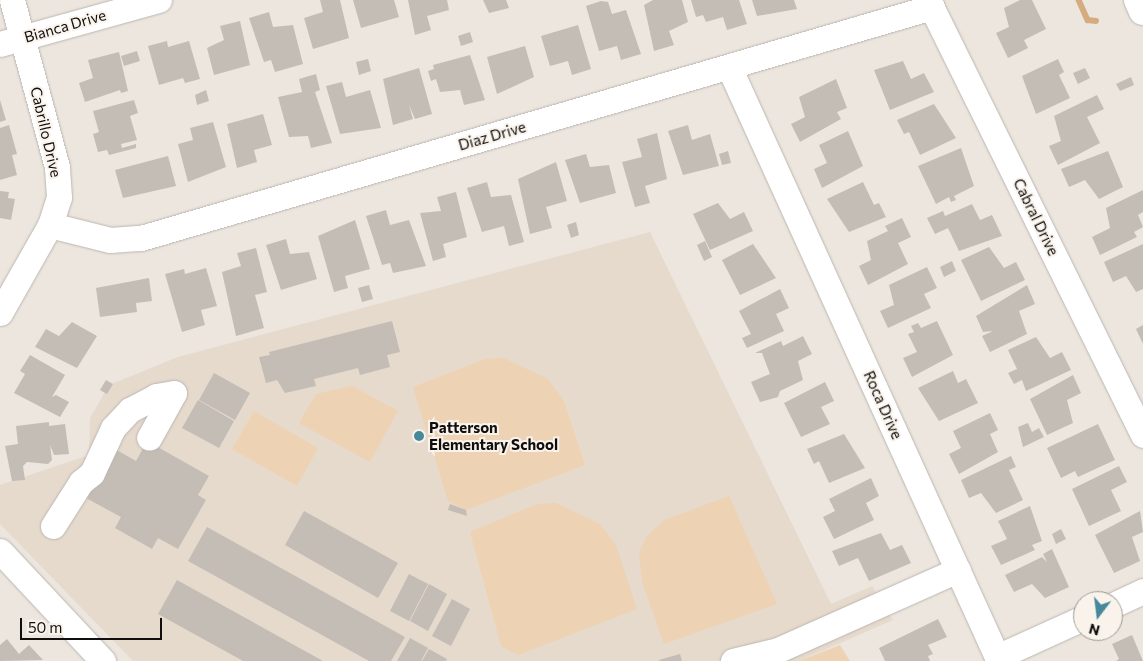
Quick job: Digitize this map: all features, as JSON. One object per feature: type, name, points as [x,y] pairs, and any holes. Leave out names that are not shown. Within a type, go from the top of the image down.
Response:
[{"type":"highway","points":[[1138,0],[1143,11]]},
{"type":"street","name":"Cabrillo Drive","points":[[0,313],[50,225],[59,197],[58,167],[11,41],[12,0]]},
{"type":"street","name":"Bianca Drive","points":[[11,41],[159,0]]},
{"type":"street","name":"Diaz Drive","points":[[50,225],[110,240],[141,238],[729,67],[930,4]]},
{"type":"street","name":"Cabral Drive","points":[[930,4],[1143,435]]},
{"type":"street","name":"Roca Drive","points":[[729,67],[997,657],[1073,623]]},
{"type":"street","points":[[53,526],[81,482],[92,473],[119,422],[130,410],[156,396],[174,393],[148,438]]},
{"type":"street","points":[[0,551],[103,661]]},
{"type":"street","points":[[733,661],[778,650],[958,570]]},
{"type":"street","points":[[1123,600],[1143,591]]},
{"type":"shaded area","name":"Patterson Elementary School","points":[[650,232],[831,604],[872,586],[893,620],[799,661],[133,661],[0,524],[0,485],[89,455],[90,418],[109,385],[178,357]]},
{"type":"shaded area","points":[[504,358],[548,379],[564,401],[585,465],[466,510],[448,501],[413,387],[485,359]]},
{"type":"shaded area","points":[[352,386],[398,411],[370,462],[299,423],[316,394]]},
{"type":"shaded area","points":[[254,411],[318,448],[297,486],[232,449]]},
{"type":"shaded area","points":[[729,496],[777,604],[664,644],[642,582],[639,553],[646,537],[664,520]]},
{"type":"shaded area","points":[[556,503],[600,524],[616,545],[637,609],[518,655],[501,646],[470,532],[537,504]]},
{"type":"shaded area","points":[[840,645],[850,661],[799,661]]},
{"type":"building","points":[[320,0],[340,0],[349,38],[313,49],[304,18],[323,12]]},
{"type":"building","points":[[353,0],[394,0],[399,17],[361,28]]},
{"type":"building","points":[[408,0],[447,0],[449,10],[427,16],[431,30],[415,35]]},
{"type":"building","points":[[483,0],[506,0],[509,8],[489,13]]},
{"type":"building","points":[[653,0],[682,0],[688,22],[669,31],[674,45],[654,51],[644,5]]},
{"type":"building","points":[[691,0],[739,0],[747,24],[727,30],[723,17],[706,22],[703,15],[696,17]]},
{"type":"building","points":[[752,0],[794,0],[797,9],[757,16]]},
{"type":"building","points":[[1020,0],[1032,0],[1046,29],[1024,40],[1028,48],[1008,58],[996,33],[1009,27],[1004,8]]},
{"type":"building","points":[[601,1],[608,2],[612,14],[626,10],[641,54],[621,60],[617,46],[599,51],[586,6]]},
{"type":"building","points":[[269,12],[273,27],[293,25],[303,64],[275,72],[271,60],[264,62],[249,18]]},
{"type":"building","points":[[240,21],[250,65],[214,75],[207,48],[224,40],[220,26]]},
{"type":"building","points":[[578,25],[591,69],[572,75],[568,61],[550,66],[541,36]]},
{"type":"building","points":[[470,32],[473,42],[461,46],[458,36]]},
{"type":"building","points":[[167,41],[168,47],[189,41],[200,79],[185,83],[183,78],[159,85],[148,46]]},
{"type":"building","points":[[525,46],[534,77],[497,94],[487,57]]},
{"type":"building","points":[[137,51],[140,61],[124,66],[121,56]]},
{"type":"building","points":[[119,52],[128,91],[121,93],[120,90],[85,102],[79,83],[93,78],[88,60]]},
{"type":"building","points":[[470,55],[485,100],[464,105],[460,90],[440,92],[436,79],[431,81],[428,71],[434,69],[433,65]]},
{"type":"building","points":[[368,59],[371,71],[359,75],[356,62]]},
{"type":"building","points":[[1058,59],[1064,72],[1059,75],[1070,98],[1036,114],[1022,76]]},
{"type":"building","points":[[903,61],[911,79],[924,73],[934,92],[890,110],[874,70]]},
{"type":"building","points":[[419,68],[432,114],[415,119],[409,105],[413,119],[393,125],[383,79]]},
{"type":"building","points":[[1085,68],[1090,78],[1078,84],[1073,73]]},
{"type":"building","points":[[316,74],[320,90],[315,92],[332,143],[311,148],[308,136],[289,137],[278,97],[302,92],[299,79]]},
{"type":"building","points":[[1131,77],[1134,85],[1120,91],[1116,84]]},
{"type":"building","points":[[836,79],[847,108],[837,112],[841,119],[800,142],[791,124],[805,117],[799,97]]},
{"type":"building","points":[[342,82],[346,97],[370,90],[381,128],[340,134],[326,86]]},
{"type":"building","points":[[206,90],[209,101],[197,105],[195,95]]},
{"type":"building","points":[[1097,95],[1104,109],[1087,117],[1100,143],[1058,165],[1049,146],[1061,141],[1054,116]]},
{"type":"building","points":[[0,100],[6,120],[0,122]]},
{"type":"building","points":[[134,100],[138,113],[130,116],[137,140],[121,144],[122,148],[136,144],[136,148],[109,155],[107,150],[98,152],[93,134],[99,132],[93,111]]},
{"type":"building","points":[[934,104],[956,138],[920,155],[909,132],[904,134],[897,120]]},
{"type":"building","points":[[263,114],[272,145],[254,150],[257,162],[237,168],[227,124]]},
{"type":"building","points":[[213,122],[226,167],[188,182],[178,144],[193,140],[190,128]]},
{"type":"building","points":[[9,125],[17,154],[12,155],[17,175],[0,180],[0,128]]},
{"type":"building","points":[[688,125],[692,140],[710,134],[719,166],[683,175],[668,131]]},
{"type":"building","points":[[848,131],[863,166],[822,188],[814,169],[827,163],[819,145]]},
{"type":"building","points":[[657,133],[667,179],[645,186],[650,203],[635,207],[622,162],[642,157],[637,139]]},
{"type":"building","points":[[961,148],[974,186],[954,196],[956,200],[951,202],[949,197],[936,204],[918,166]]},
{"type":"building","points":[[728,151],[731,163],[722,165],[719,154]]},
{"type":"building","points":[[1108,151],[1123,187],[1099,199],[1085,180],[1069,187],[1061,169]]},
{"type":"building","points":[[586,154],[590,167],[609,165],[616,193],[580,203],[565,160]]},
{"type":"building","points":[[168,156],[176,186],[123,198],[115,170]]},
{"type":"building","points":[[556,162],[567,201],[546,207],[552,228],[530,234],[518,179]]},
{"type":"building","points":[[487,182],[491,197],[511,195],[524,242],[509,246],[504,226],[482,232],[467,188]]},
{"type":"building","points":[[863,182],[874,205],[879,203],[886,217],[849,232],[827,199]]},
{"type":"building","points":[[1143,190],[1143,212],[1138,215],[1143,227],[1134,232],[1137,237],[1100,255],[1092,237],[1110,228],[1106,208]]},
{"type":"building","points":[[0,191],[9,192],[8,198],[15,199],[11,220],[0,218]]},
{"type":"building","points":[[456,192],[467,237],[443,244],[446,257],[433,261],[420,213],[441,211],[437,197]]},
{"type":"building","points":[[718,203],[730,219],[744,212],[753,231],[710,250],[693,214]]},
{"type":"building","points":[[972,204],[980,220],[992,215],[1002,236],[959,251],[948,228],[935,234],[927,218],[943,211],[945,216]]},
{"type":"building","points":[[386,210],[390,225],[409,220],[426,266],[393,273],[390,263],[382,265],[366,216]]},
{"type":"building","points":[[902,218],[911,237],[898,243],[908,264],[868,285],[859,266],[871,260],[867,241],[888,231],[885,226]]},
{"type":"building","points":[[355,220],[370,269],[345,276],[348,288],[334,292],[318,236]]},
{"type":"building","points":[[576,222],[579,235],[571,238],[567,225]]},
{"type":"building","points":[[286,239],[290,254],[309,252],[317,279],[281,290],[266,245]]},
{"type":"building","points":[[705,241],[712,257],[704,261],[697,245]]},
{"type":"building","points":[[753,244],[776,278],[740,295],[722,260]]},
{"type":"building","points":[[1143,244],[1143,289],[1136,292],[1126,276],[1113,282],[1104,262]]},
{"type":"building","points":[[989,247],[1004,268],[1016,262],[1025,280],[981,301],[961,260]]},
{"type":"building","points":[[256,248],[267,292],[255,295],[264,328],[236,336],[222,272],[241,266],[237,253]]},
{"type":"building","points":[[952,261],[956,271],[944,277],[940,267]]},
{"type":"building","points":[[927,267],[937,288],[924,294],[931,308],[888,328],[880,311],[894,305],[889,285]]},
{"type":"building","points":[[206,268],[217,306],[201,310],[205,325],[182,332],[165,274],[184,269],[185,274]]},
{"type":"building","points":[[149,278],[152,301],[136,303],[137,312],[100,317],[96,288]]},
{"type":"building","points":[[369,285],[373,299],[362,302],[358,288]]},
{"type":"building","points":[[1027,285],[1035,304],[1019,311],[1027,334],[990,352],[982,336],[993,331],[983,332],[976,316]]},
{"type":"building","points":[[780,289],[789,308],[776,314],[784,331],[747,348],[742,338],[751,334],[739,311]]},
{"type":"building","points":[[392,321],[400,352],[387,355],[390,367],[360,375],[358,368],[314,379],[316,386],[285,393],[277,380],[266,383],[259,357],[270,355],[269,352]]},
{"type":"building","points":[[937,321],[953,355],[912,377],[903,358],[917,352],[908,334],[914,332],[911,326],[918,323],[921,328]]},
{"type":"building","points":[[72,322],[97,336],[77,368],[35,347],[46,329],[59,336]]},
{"type":"building","points":[[1143,325],[1143,344],[1136,329]]},
{"type":"building","points":[[803,336],[812,354],[798,361],[803,380],[780,391],[778,397],[760,402],[751,382],[770,374],[762,353],[755,353],[781,341],[783,346]]},
{"type":"building","points":[[1036,337],[1050,358],[1062,352],[1071,370],[1026,391],[1022,380],[1014,384],[1008,373],[1017,369],[1008,350]]},
{"type":"building","points":[[30,355],[65,375],[52,397],[56,395],[69,402],[60,417],[14,393],[25,374],[20,371]]},
{"type":"building","points":[[953,371],[958,383],[966,379],[978,403],[939,421],[918,388]]},
{"type":"building","points":[[214,373],[250,393],[235,420],[199,400]]},
{"type":"building","points":[[1073,375],[1081,393],[1067,400],[1073,423],[1047,435],[1030,399]]},
{"type":"building","points":[[106,380],[113,384],[107,394],[100,390]]},
{"type":"building","points":[[825,382],[834,401],[821,407],[830,424],[801,437],[784,403]]},
{"type":"building","points":[[198,400],[234,421],[219,448],[182,428]]},
{"type":"building","points":[[990,413],[998,430],[990,434],[998,452],[959,474],[949,454],[961,448],[953,431]]},
{"type":"building","points":[[49,422],[49,426],[65,424],[69,454],[54,455],[50,445],[52,460],[48,464],[27,462],[23,466],[25,480],[12,481],[5,446],[18,444],[16,426]]},
{"type":"building","points":[[1028,423],[1032,432],[1039,428],[1044,437],[1023,447],[1018,427]]},
{"type":"building","points":[[1098,424],[1115,460],[1078,477],[1075,471],[1061,478],[1047,448]]},
{"type":"building","points":[[844,434],[865,468],[829,483],[819,461],[814,464],[807,449]]},
{"type":"building","points":[[147,441],[209,476],[198,495],[206,500],[178,549],[158,538],[152,549],[115,528],[121,517],[86,498],[113,448],[136,461]]},
{"type":"building","points":[[1011,456],[1016,467],[1009,470],[1023,500],[996,513],[981,493],[969,498],[961,480]]},
{"type":"building","points":[[1119,466],[1127,482],[1111,490],[1121,511],[1089,526],[1072,489]]},
{"type":"building","points":[[871,478],[879,496],[866,503],[874,520],[834,539],[823,517],[835,511],[829,499]]},
{"type":"building","points":[[450,504],[466,510],[467,516],[448,510]]},
{"type":"building","points":[[1030,506],[1042,541],[1032,545],[1035,550],[1001,565],[991,546],[1007,539],[998,521]]},
{"type":"building","points":[[304,511],[398,563],[378,598],[285,545]]},
{"type":"building","points":[[1140,511],[1143,532],[1132,537],[1140,561],[1114,573],[1095,535]]},
{"type":"building","points":[[207,527],[405,637],[391,661],[369,661],[188,561]]},
{"type":"building","points":[[1061,529],[1066,539],[1056,544],[1052,534]]},
{"type":"building","points":[[881,533],[890,550],[902,545],[911,563],[869,581],[858,558],[839,566],[832,551]]},
{"type":"building","points":[[1052,549],[1069,587],[1045,598],[1032,584],[1014,592],[1005,575],[1042,557],[1047,562],[1043,554]]},
{"type":"building","points":[[409,574],[428,584],[409,621],[390,611]]},
{"type":"building","points":[[177,580],[323,661],[243,661],[158,614]]},
{"type":"building","points":[[429,584],[447,594],[428,631],[410,621]]},
{"type":"building","points":[[452,599],[470,609],[451,646],[432,636]]},
{"type":"building","points":[[938,619],[947,637],[928,645],[933,654],[928,656],[930,661],[885,661],[879,648]]},
{"type":"building","points":[[1132,635],[1143,661],[1116,661],[1119,659],[1112,644],[1123,641],[1123,639]]},
{"type":"building","points":[[410,638],[428,648],[421,661],[397,661]]},
{"type":"building","points":[[7,639],[19,654],[29,645],[43,660],[0,661],[0,645]]},
{"type":"building","points":[[429,649],[447,659],[446,661],[422,661]]},
{"type":"building","points":[[680,654],[682,661],[659,661],[659,660]]},
{"type":"waterway","points":[[1079,0],[1088,20],[1096,21]]},
{"type":"place","name":"Patterson Elementary School","points":[[419,436]]}]
